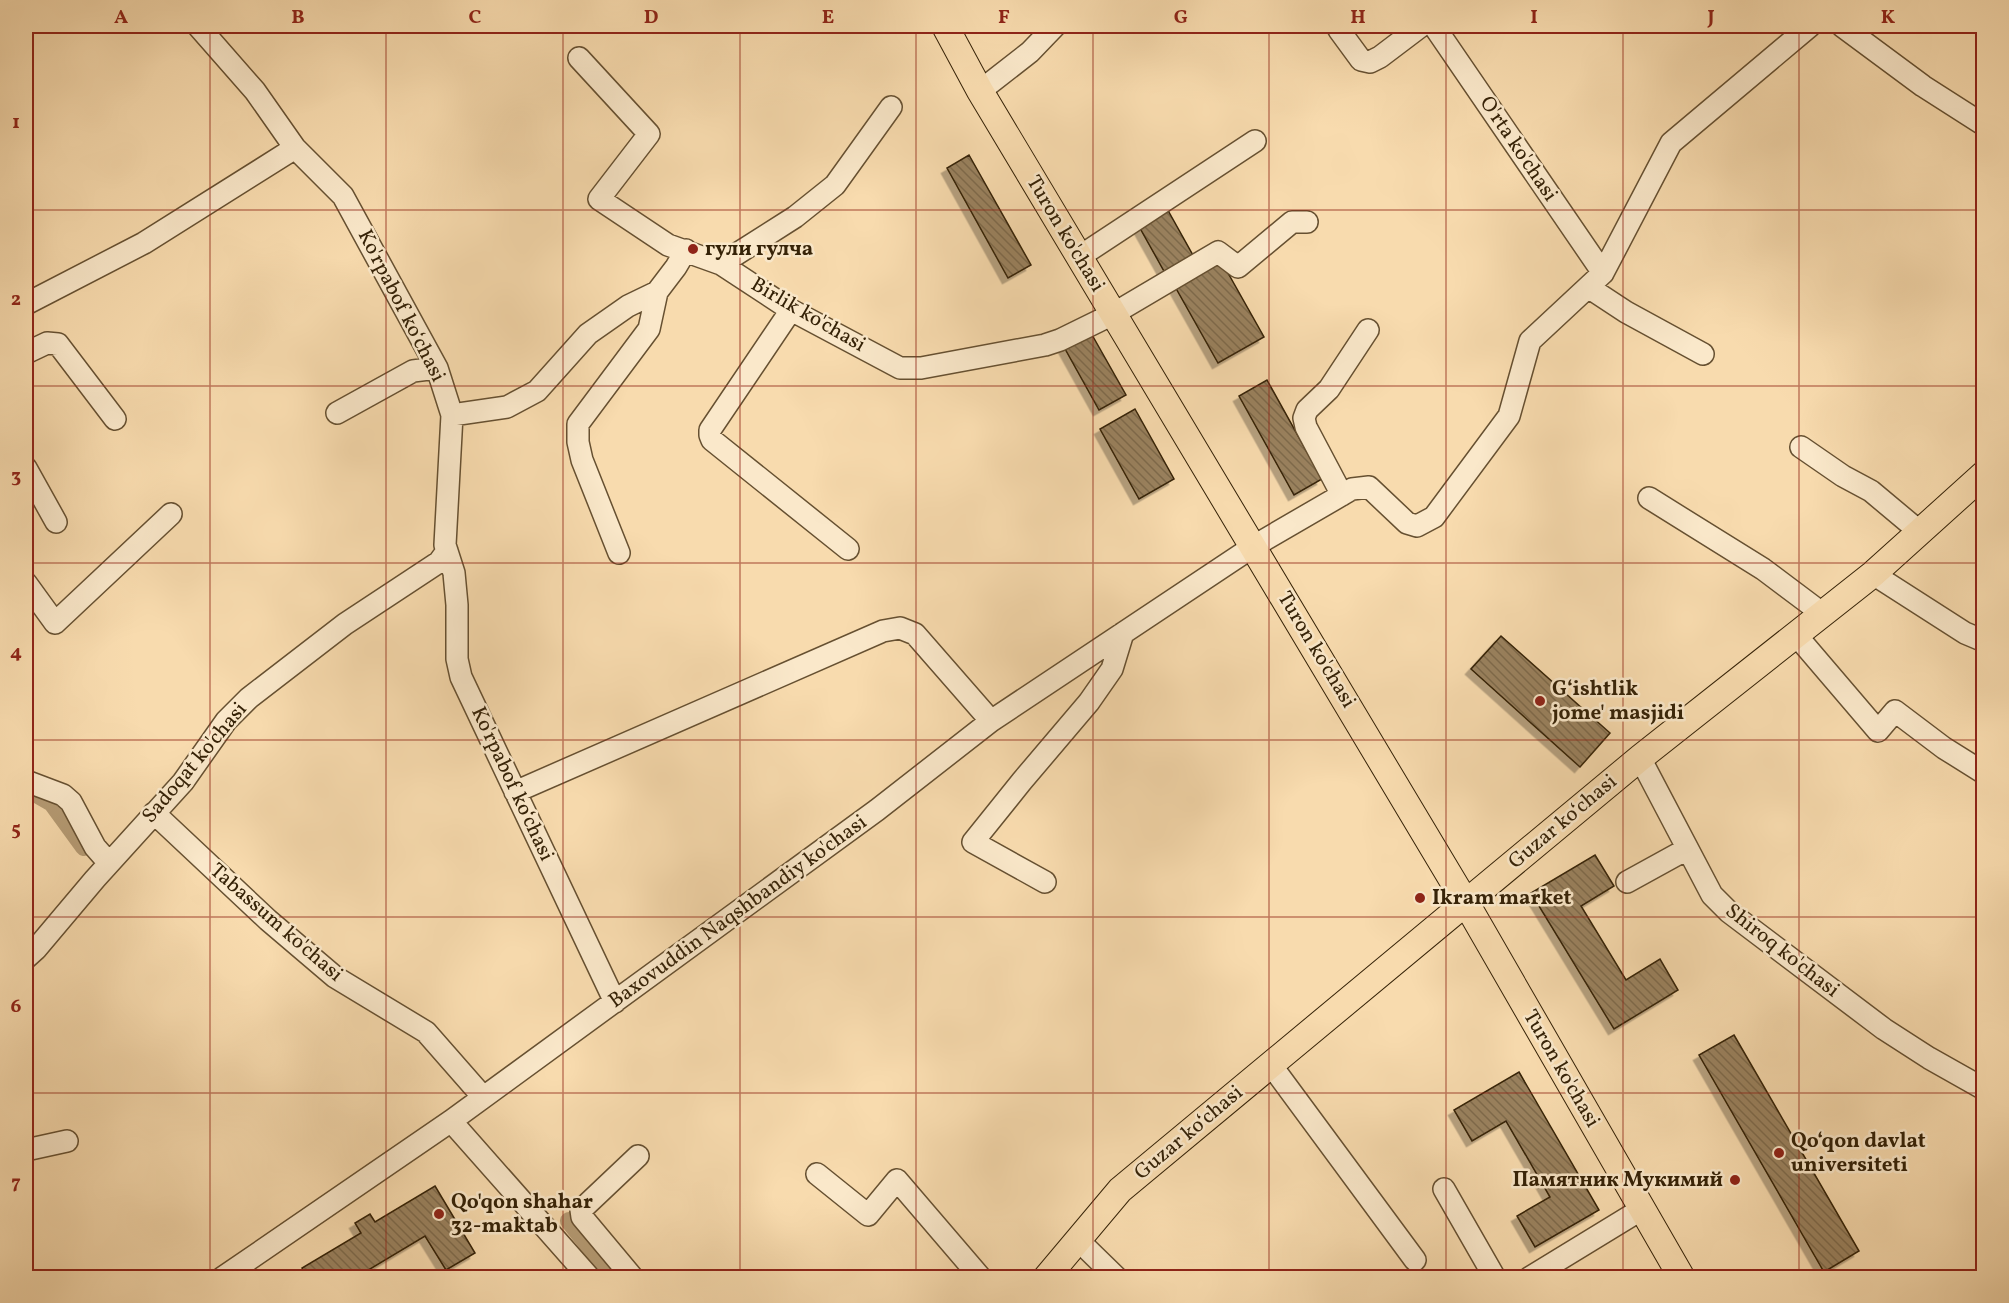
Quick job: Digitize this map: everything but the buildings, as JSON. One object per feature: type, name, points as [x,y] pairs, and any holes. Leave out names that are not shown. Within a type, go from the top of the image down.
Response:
[{"type":"main road","name":"Turon ko'chasi","points":[[945,26],[980,91],[1466,903],[1682,1278]]},
{"type":"main road","name":"Guzar koʻchasi","points":[[1046,1278],[1120,1190],[1640,758],[1873,574],[1983,474]]},
{"type":"street","name":"Ko'rpabof koʻchasi","points":[[198,26],[255,91],[295,148],[343,196],[437,368],[452,414],[445,545],[454,573],[457,605],[457,659],[461,677],[615,1002]]},
{"type":"street","points":[[980,91],[1030,52],[1055,26]]},
{"type":"street","points":[[1339,30],[1361,60],[1370,62],[1421,26]]},
{"type":"street","name":"O'rta ko'chasi","points":[[1434,26],[1595,280]]},
{"type":"street","points":[[1703,354],[1626,312],[1595,280],[1671,143],[1810,26]]},
{"type":"street","points":[[1842,26],[1923,86],[1983,125]]},
{"type":"street","name":"Birlik ko'chasi","points":[[579,58],[649,134],[599,199],[668,245],[721,264],[791,310],[900,368],[912,369],[1044,345],[1060,340],[1113,314],[1218,252],[1238,267],[1292,222],[1307,222]]},
{"type":"street","points":[[721,264],[795,216],[835,185],[891,107]]},
{"type":"street","points":[[1079,257],[1255,141]]},
{"type":"street","points":[[26,304],[144,243],[295,148]]},
{"type":"street","points":[[619,553],[582,460],[578,442],[578,424],[649,329],[657,292],[686,250]]},
{"type":"street","name":"Baxovuddin Naqshbandiy ko'chasi","points":[[222,1278],[451,1121],[877,810],[991,721],[1254,546],[1352,489],[1369,487],[1407,523],[1417,526],[1434,517],[1509,416],[1530,340],[1595,280]]},
{"type":"street","points":[[452,414],[507,407],[537,391],[588,334],[628,306],[657,292]]},
{"type":"street","points":[[791,310],[710,430],[710,435],[712,440],[848,549]]},
{"type":"street","points":[[1342,495],[1306,427],[1304,418],[1307,410],[1329,389],[1368,330]]},
{"type":"street","points":[[26,353],[46,343],[58,344],[115,419]]},
{"type":"street","points":[[337,413],[413,371],[437,368]]},
{"type":"street","points":[[1801,447],[1843,476],[1871,491],[1920,532]]},
{"type":"street","points":[[26,468],[56,522]]},
{"type":"street","points":[[1649,498],[1763,569],[1823,614]]},
{"type":"street","points":[[26,583],[55,623],[171,514]]},
{"type":"street","name":"Sadoqat ko'chasi","points":[[26,957],[36,949],[109,863],[183,782],[226,720],[249,698],[345,624],[439,562],[447,552]]},
{"type":"street","points":[[1873,574],[1965,633],[1983,641]]},
{"type":"street","points":[[515,792],[883,631],[900,628],[915,634],[991,721]]},
{"type":"street","points":[[1045,882],[973,842],[1089,702],[1112,669],[1123,633]]},
{"type":"street","points":[[1796,634],[1878,731],[1895,711],[1944,748],[1983,773]]},
{"type":"street","name":"Shiroq ko'chasi","points":[[1640,758],[1712,895],[1729,912],[1884,1029],[1983,1089]]},
{"type":"street","points":[[26,781],[63,795],[71,802],[95,846],[109,863]]},
{"type":"street","name":"Tabassum ko'chasi","points":[[154,813],[268,920],[335,977],[426,1032],[483,1097]]},
{"type":"street","points":[[1627,882],[1688,849]]},
{"type":"street","points":[[1271,1065],[1414,1260]]},
{"type":"street","points":[[451,1121],[586,1277]]},
{"type":"street","points":[[26,1150],[67,1141]]},
{"type":"street","points":[[633,1278],[582,1217],[581,1210],[638,1156]]},
{"type":"street","points":[[817,1174],[867,1215],[897,1180],[981,1278]]},
{"type":"street","points":[[1444,1189],[1495,1278]]},
{"type":"street","points":[[1529,1278],[1642,1209]]},
{"type":"street","points":[[1078,1240],[1116,1278]]},
{"type":"waterway","points":[[26,788],[52,803],[84,847]]},
{"type":"waterway","points":[[569,1221],[613,1276]]},
{"type":"place","name":"гули гулча","points":[[693,249]]},
{"type":"place","name":"Gʻishtlik jome' masjidi","points":[[1540,701]]},
{"type":"place","name":"Ikram market","points":[[1420,898]]},
{"type":"place","name":"Qoʻqon davlat universiteti","points":[[1779,1153]]},
{"type":"place","name":"Памятник Мукимий","points":[[1735,1180]]},
{"type":"place","name":"Qo'qon shahar 32-maktab","points":[[439,1214]]}]
